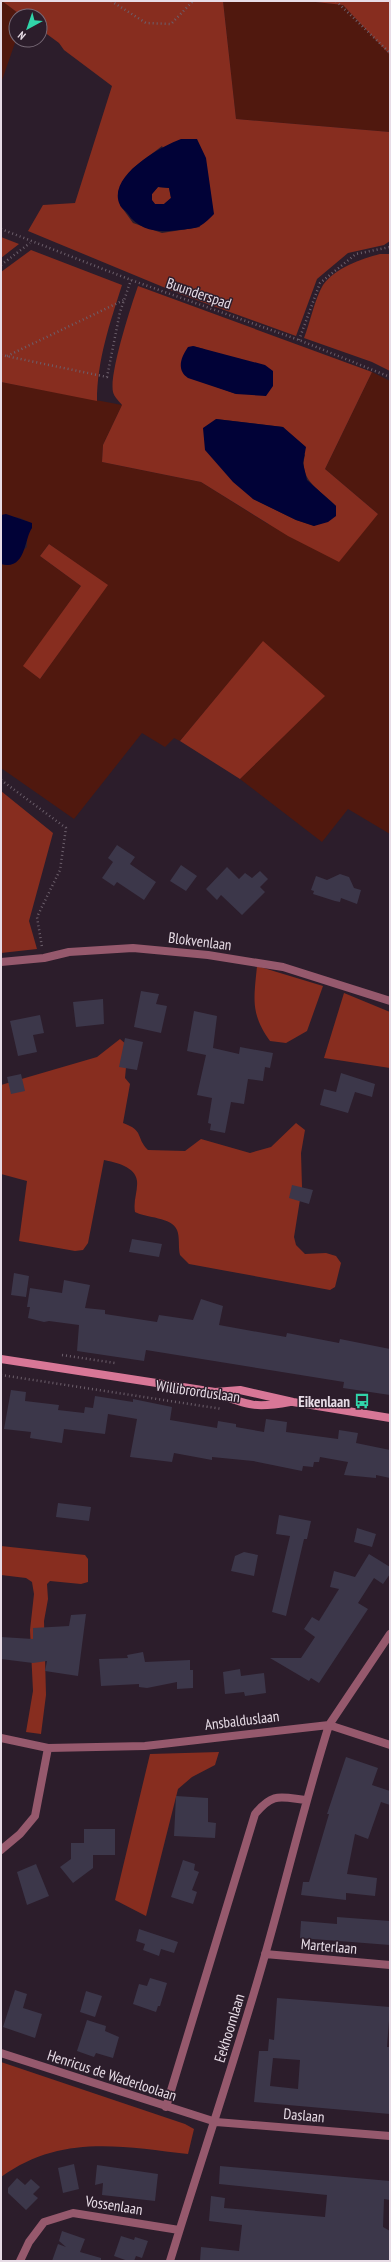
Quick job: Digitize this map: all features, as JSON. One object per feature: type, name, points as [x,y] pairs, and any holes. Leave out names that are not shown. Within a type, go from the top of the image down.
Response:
[{"type":"main road","name":"Willibrorduslaan","points":[[1,1359],[215,1392],[245,1404],[263,1407],[293,1402]]},
{"type":"main road","name":"Willibrorduslaan","points":[[215,1392],[240,1390],[293,1402],[390,1418]]},
{"type":"street","name":"Blokvenlaan","points":[[1,962],[44,958],[69,952],[133,948],[208,955],[283,967],[390,1001]]},
{"type":"street","points":[[390,1634],[329,1725],[390,1745]]},
{"type":"street","name":"Ansbalduslaan","points":[[1,1738],[48,1748],[145,1746],[329,1725]]},
{"type":"street","name":"Eekhoornlaan","points":[[170,2261],[216,2122],[265,1954],[306,1800],[329,1725]]},
{"type":"street","points":[[1,1850],[20,1834],[35,1816],[48,1748]]},
{"type":"street","points":[[166,2107],[255,1814],[265,1802],[275,1796],[306,1800]]},
{"type":"street","name":"Marterlaan","points":[[265,1954],[390,1965]]},
{"type":"street","name":"Henricus de Waderloolaan","points":[[1,2053],[216,2122]]},
{"type":"street","name":"Daslaan","points":[[216,2122],[390,2136]]},
{"type":"street","name":"Vossenlaan","points":[[20,2261],[29,2242],[44,2222],[73,2213],[180,2230]]},
{"type":"path","points":[[110,1],[146,23],[171,24],[193,1]]},
{"type":"path","points":[[336,1],[390,53]]},
{"type":"path","name":"Buunderspad","points":[[1,229],[131,280],[299,340],[390,377]]},
{"type":"path","points":[[1,265],[31,242]]},
{"type":"path","points":[[299,340],[320,283],[356,254],[390,246]]},
{"type":"path","points":[[1,355],[107,377],[120,312],[131,280]]},
{"type":"path","points":[[7,356],[124,300]]},
{"type":"path","points":[[1,780],[66,828],[60,870],[37,917],[44,958]]},
{"type":"path","name":"Willibrorduslaan","points":[[1,1375],[227,1410]]},
{"type":"shaded area","points":[[2,1],[11,8],[8,8],[8,48],[13,48],[1,83]]},
{"type":"shaded area","points":[[2,1],[223,1],[236,119],[390,132],[390,241],[384,245],[348,253],[317,279],[296,336],[180,294],[28,231],[43,205],[75,203],[112,86],[64,50],[59,43],[48,35],[48,8],[11,8]],"holes":[[[162,146],[200,227],[162,233],[133,223],[120,205],[120,186],[132,169]]]},
{"type":"shaded area","points":[[223,1],[306,1],[343,5],[390,55],[390,132],[236,119]]},
{"type":"shaded area","points":[[306,1],[390,1],[390,55],[343,5]]},
{"type":"shaded area","points":[[181,139],[197,139],[206,158],[214,214],[196,228],[172,231],[150,230],[133,220],[121,206],[118,194],[121,184],[138,164],[161,148]],"holes":[[[158,187],[169,188],[171,198],[164,204],[155,204],[152,200],[152,194]]]},
{"type":"shaded area","points":[[158,187],[169,188],[171,198],[164,204],[155,204],[151,200],[152,194]]},
{"type":"shaded area","points":[[1,237],[19,244],[1,258]]},
{"type":"shaded area","points":[[31,250],[122,285],[102,356],[99,371],[97,401],[1,382],[1,272]]},
{"type":"shaded area","points":[[380,254],[390,254],[390,371],[372,362],[304,338],[318,297],[323,285],[328,279],[349,265]]},
{"type":"shaded area","points":[[138,286],[372,372],[325,469],[378,514],[339,562],[288,536],[201,482],[102,462],[103,445],[122,405],[113,392],[114,371],[126,324]],"holes":[[[193,346],[204,349],[236,394],[217,387]],[[216,419],[283,427],[305,455],[305,471],[312,484],[336,506],[314,526],[296,520],[253,499]]]},
{"type":"shaded area","points":[[193,346],[265,365],[273,371],[273,386],[266,396],[236,394],[188,378],[182,371],[181,363],[183,355],[188,347]]},
{"type":"shaded area","points":[[372,372],[390,381],[390,834],[348,809],[322,842],[240,779],[324,696],[263,642],[180,741],[174,738],[165,747],[142,733],[74,819],[1,768],[1,564],[6,565],[27,547],[27,535],[31,523],[20,518],[1,515],[1,382],[122,405],[103,445],[102,462],[201,482],[268,524],[378,514],[325,469]],"holes":[[[49,544],[107,585],[40,679],[24,666],[81,586],[40,556]]]},
{"type":"shaded area","points":[[216,419],[283,427],[306,447],[303,463],[307,480],[336,506],[336,516],[328,522],[314,526],[296,520],[253,499],[233,482],[205,450],[203,428]]},
{"type":"shaded area","points":[[6,514],[32,523],[32,528],[20,559],[9,565],[1,564],[1,515]]},
{"type":"shaded area","points":[[49,544],[108,585],[40,679],[23,666],[81,586],[40,556]]},
{"type":"shaded area","points":[[263,641],[325,696],[240,779],[180,741]]},
{"type":"shaded area","points":[[1,791],[53,833],[29,921],[37,949],[1,953]]},
{"type":"shaded area","points":[[257,966],[323,986],[307,1031],[286,1043],[270,1041],[259,1022],[255,1005]]},
{"type":"shaded area","points":[[344,993],[390,1012],[390,1068],[324,1058]]},
{"type":"shaded area","points":[[120,1039],[128,1046],[125,1078],[130,1084],[123,1123],[130,1126],[137,1132],[148,1150],[185,1151],[201,1139],[250,1153],[271,1147],[296,1123],[305,1130],[301,1153],[302,1187],[294,1237],[296,1245],[305,1254],[326,1253],[336,1256],[341,1263],[335,1287],[330,1290],[189,1264],[180,1255],[178,1233],[174,1226],[164,1220],[135,1212],[137,1181],[133,1172],[124,1166],[104,1160],[88,1243],[83,1250],[75,1251],[19,1241],[27,1181],[1,1174],[1,1085],[97,1057]]},
{"type":"shaded area","points":[[1,1546],[85,1555],[88,1559],[88,1582],[81,1584],[50,1581],[47,1584],[48,1599],[44,1621],[46,1695],[41,1734],[26,1732],[33,1691],[30,1630],[34,1594],[32,1582],[26,1578],[1,1575]]},
{"type":"shaded area","points":[[219,1752],[215,1765],[192,1777],[178,1789],[146,1916],[115,1900],[150,1754]]},
{"type":"shaded area","points":[[1,2062],[185,2124],[194,2129],[188,2154],[115,2146],[92,2146],[46,2154],[23,2163],[1,2177]]},
{"type":"building","points":[[117,845],[135,857],[130,864],[156,882],[144,900],[117,882],[114,886],[102,878],[113,862],[108,858]]},
{"type":"building","points":[[181,865],[197,876],[186,891],[170,881]]},
{"type":"building","points":[[227,867],[239,879],[245,873],[252,878],[260,871],[268,879],[260,887],[265,892],[242,915],[221,895],[217,900],[206,889]]},
{"type":"building","points":[[340,874],[349,877],[354,888],[361,890],[357,904],[341,898],[340,902],[313,894],[314,891],[311,890],[316,876],[327,880]]},
{"type":"building","points":[[141,991],[159,994],[156,1004],[167,1006],[161,1033],[134,1027]]},
{"type":"building","points":[[103,999],[104,1024],[76,1027],[73,1002]]},
{"type":"building","points":[[194,1011],[217,1016],[213,1048],[239,1054],[240,1047],[273,1053],[270,1068],[265,1067],[263,1081],[248,1079],[244,1104],[231,1102],[225,1133],[210,1130],[211,1124],[208,1123],[212,1098],[197,1095],[206,1055],[187,1051]]},
{"type":"building","points":[[40,1015],[44,1033],[33,1035],[37,1052],[18,1056],[10,1021]]},
{"type":"building","points":[[125,1038],[143,1042],[137,1070],[119,1067]]},
{"type":"building","points":[[341,1073],[375,1084],[372,1097],[355,1092],[348,1113],[320,1105],[324,1089],[336,1092]]},
{"type":"building","points":[[21,1074],[25,1091],[11,1094],[7,1077]]},
{"type":"building","points":[[292,1185],[313,1190],[309,1204],[289,1198]]},
{"type":"building","points":[[132,1239],[162,1244],[159,1257],[129,1252]]},
{"type":"building","points":[[14,1273],[29,1276],[26,1297],[11,1295]]},
{"type":"building","points":[[64,1280],[90,1285],[85,1308],[105,1310],[105,1314],[157,1322],[159,1315],[193,1320],[201,1299],[223,1306],[219,1325],[286,1337],[287,1333],[339,1343],[340,1339],[390,1349],[390,1395],[343,1388],[344,1382],[146,1350],[144,1361],[77,1351],[79,1325],[49,1321],[44,1322],[28,1318],[30,1307],[27,1307],[30,1288],[62,1293]]},
{"type":"building","points":[[11,1390],[26,1392],[25,1401],[59,1405],[58,1410],[84,1413],[85,1407],[93,1408],[95,1396],[133,1402],[133,1399],[172,1407],[170,1420],[217,1428],[218,1421],[236,1424],[236,1427],[264,1432],[266,1419],[287,1422],[286,1432],[338,1439],[339,1430],[358,1433],[356,1443],[390,1450],[390,1478],[376,1475],[376,1478],[344,1475],[348,1462],[320,1457],[319,1462],[314,1462],[313,1467],[303,1466],[302,1471],[253,1461],[212,1457],[212,1460],[174,1453],[172,1462],[130,1457],[137,1419],[108,1414],[105,1434],[64,1429],[62,1443],[30,1438],[31,1432],[4,1429]]},
{"type":"building","points":[[58,1503],[91,1507],[89,1521],[56,1517]]},
{"type":"building","points":[[279,1515],[311,1521],[307,1539],[304,1539],[286,1616],[272,1612],[290,1536],[276,1534]]},
{"type":"building","points":[[357,1528],[376,1534],[372,1547],[354,1542]]},
{"type":"building","points":[[244,1552],[258,1555],[254,1576],[231,1571],[235,1556]]},
{"type":"building","points":[[369,1554],[390,1567],[390,1574],[383,1584],[374,1578],[358,1603],[368,1609],[319,1683],[311,1678],[309,1681],[270,1658],[301,1658],[315,1637],[304,1629],[312,1617],[319,1621],[339,1589],[330,1587],[334,1571],[355,1577]]},
{"type":"building","points":[[86,1614],[78,1676],[45,1671],[47,1661],[33,1663],[1,1659],[1,1637],[33,1639],[33,1628],[69,1626],[71,1615]]},
{"type":"building","points":[[143,1652],[145,1662],[190,1660],[190,1670],[193,1670],[193,1688],[177,1689],[177,1682],[147,1688],[139,1687],[139,1684],[101,1686],[99,1659],[128,1658],[127,1655]]},
{"type":"building","points":[[240,1669],[241,1676],[264,1673],[266,1693],[245,1696],[244,1692],[225,1694],[223,1672]]},
{"type":"building","points":[[346,1757],[378,1768],[372,1785],[390,1791],[390,1805],[381,1802],[368,1839],[355,1834],[347,1874],[377,1878],[375,1896],[346,1893],[346,1900],[301,1895],[303,1882],[309,1882],[329,1814],[327,1814]]},
{"type":"building","points":[[176,1796],[208,1798],[208,1822],[216,1823],[215,1838],[174,1836]]},
{"type":"building","points":[[84,1829],[115,1829],[115,1855],[93,1855],[93,1868],[73,1883],[60,1867],[71,1859],[71,1843],[84,1843]]},
{"type":"building","points":[[183,1860],[195,1864],[194,1870],[199,1872],[192,1890],[197,1892],[193,1904],[171,1897]]},
{"type":"building","points":[[36,1864],[49,1896],[27,1905],[17,1872]]},
{"type":"building","points":[[337,1917],[390,1921],[390,1945],[300,1938],[301,1921],[337,1924]]},
{"type":"building","points":[[139,1929],[178,1942],[174,1953],[161,1949],[159,1956],[143,1950],[145,1944],[136,1941]]},
{"type":"building","points":[[150,1978],[167,1983],[160,2006],[158,2006],[156,2012],[133,2004],[139,1984],[147,1986]]},
{"type":"building","points":[[15,1990],[27,1994],[23,2008],[42,2014],[35,2038],[3,2027]]},
{"type":"building","points":[[86,1991],[102,1996],[95,2017],[80,2012]]},
{"type":"building","points":[[277,1998],[390,2007],[387,2047],[390,2047],[390,2114],[254,2102],[259,2051],[268,2051],[269,2039],[274,2040]],"holes":[[[273,2058],[300,2060],[298,2089],[270,2086]]]},
{"type":"building","points":[[87,2020],[106,2026],[105,2031],[119,2037],[113,2058],[96,2053],[94,2057],[77,2051]]},
{"type":"building","points":[[74,2164],[79,2189],[63,2193],[58,2168]]},
{"type":"building","points":[[97,2165],[158,2174],[155,2201],[102,2195],[103,2183],[95,2185]]},
{"type":"building","points":[[220,2166],[390,2181],[390,2200],[384,2199],[383,2227],[390,2231],[390,2261],[200,2261],[201,2247],[239,2251],[242,2225],[209,2221],[211,2196],[225,2198],[224,2208],[325,2217],[327,2195],[219,2184]]},
{"type":"building","points":[[17,2178],[25,2185],[31,2179],[40,2187],[33,2194],[38,2198],[26,2210],[8,2193],[8,2188]]},
{"type":"building","points":[[62,2231],[85,2239],[80,2252],[101,2258],[101,2261],[52,2261],[58,2244],[66,2247],[59,2241]]},
{"type":"building","points":[[121,2236],[134,2240],[135,2237],[148,2241],[142,2258],[136,2256],[134,2261],[128,2261],[114,2256]]},
{"type":"place","name":"Eikenlaan","points":[[362,1401]]}]
